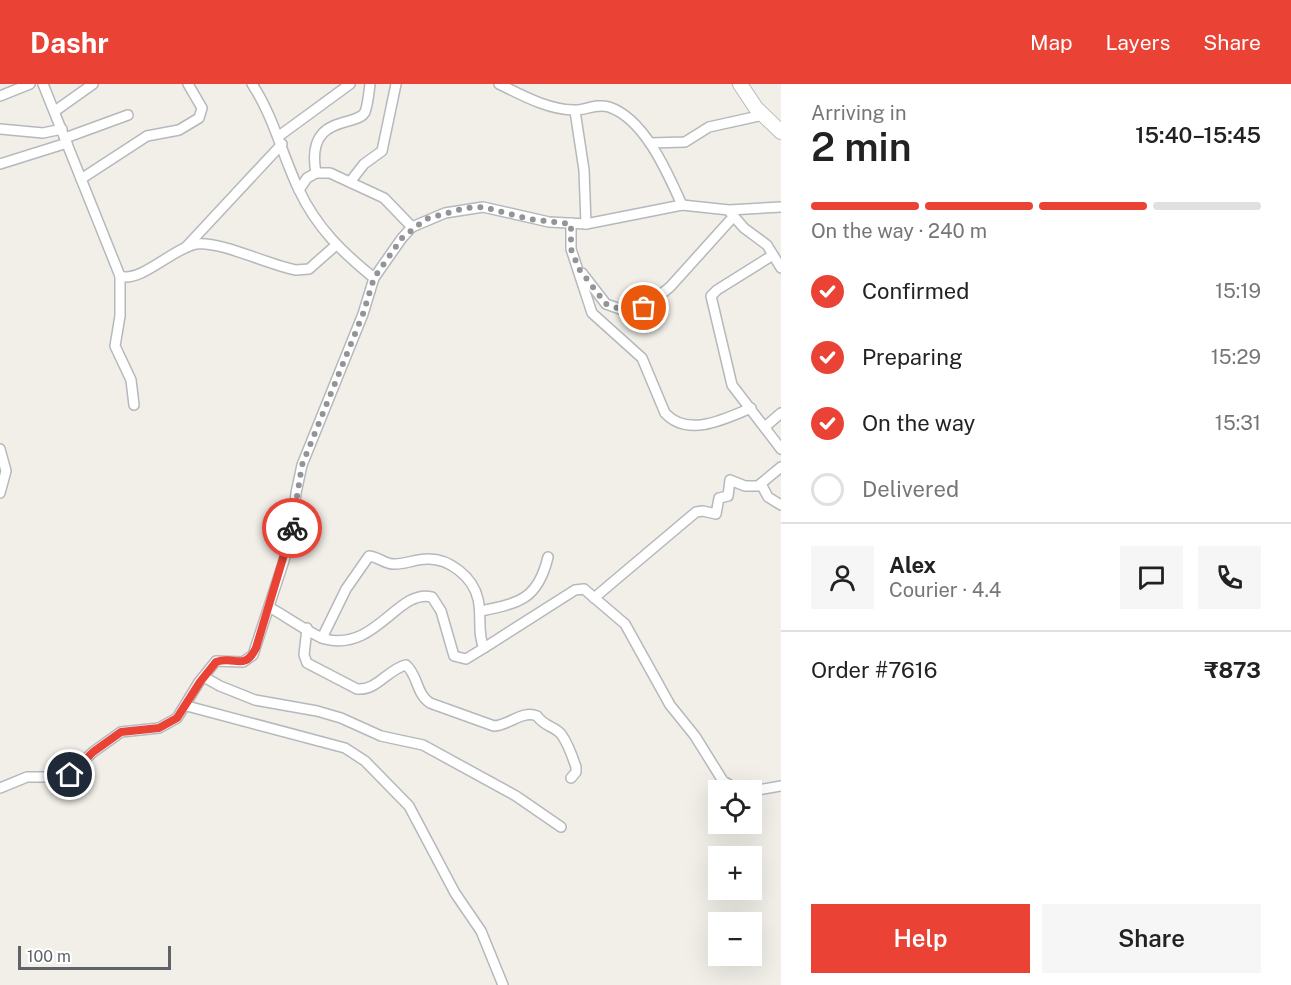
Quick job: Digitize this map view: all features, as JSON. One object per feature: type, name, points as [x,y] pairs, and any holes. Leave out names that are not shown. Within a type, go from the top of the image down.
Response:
[{"type":"street","points":[[0,96],[30,84]]},
{"type":"street","points":[[43,84],[120,276],[120,316],[115,346],[131,380],[134,405]]},
{"type":"street","points":[[55,111],[93,84]]},
{"type":"street","points":[[81,178],[147,136],[179,130],[199,118],[202,108],[188,84]]},
{"type":"street","points":[[252,84],[281,140],[299,190],[335,246],[374,278]]},
{"type":"street","points":[[120,276],[134,277],[186,247],[281,140],[350,84]]},
{"type":"street","points":[[316,173],[314,154],[320,138],[330,127],[365,112],[370,84]]},
{"type":"street","points":[[351,182],[363,164],[382,151],[396,84]]},
{"type":"street","points":[[499,84],[542,104],[576,111],[599,105],[611,108],[650,143],[682,205]]},
{"type":"street","points":[[740,84],[763,115],[781,132]]},
{"type":"street","points":[[576,111],[584,170],[586,224]]},
{"type":"street","points":[[0,164],[64,137],[128,115]]},
{"type":"street","points":[[650,143],[685,142],[709,127],[763,115]]},
{"type":"street","points":[[0,129],[64,137]]},
{"type":"street","points":[[299,190],[308,178],[316,173],[330,173],[384,198],[412,227]]},
{"type":"street","points":[[0,788],[27,777],[66,777],[93,752],[121,732],[165,726],[177,718],[204,677],[219,660],[243,662],[250,658],[256,648],[291,539],[296,493],[302,465],[363,314],[374,278],[412,227],[445,213],[483,207],[529,219],[586,224],[682,205],[731,213],[781,207]]},
{"type":"street","points":[[731,213],[744,228],[760,238],[781,268]]},
{"type":"street","points":[[579,269],[606,304],[623,310],[644,308],[670,287],[731,213]]},
{"type":"street","points":[[571,224],[571,249],[592,313],[642,358],[665,413],[671,420],[681,424],[705,424],[751,408]]},
{"type":"street","points":[[186,247],[212,244],[296,270],[309,269],[335,246]]},
{"type":"street","points":[[773,255],[711,296],[732,385],[781,448]]},
{"type":"street","points":[[766,426],[781,413]]},
{"type":"street","points":[[0,493],[6,471],[1,451]]},
{"type":"street","points":[[594,598],[696,512],[716,514],[719,498],[728,496],[730,480],[745,486],[761,484],[781,467]]},
{"type":"street","points":[[761,484],[768,497],[781,505]]},
{"type":"street","points":[[322,638],[346,589],[369,556],[390,564],[428,559],[445,562],[468,579],[477,595],[480,611],[480,642],[484,648]]},
{"type":"street","points":[[480,611],[521,600],[537,588],[548,557]]},
{"type":"street","points":[[269,607],[307,627],[322,638],[350,640],[365,636],[402,606],[427,596],[432,597],[441,611],[454,656],[466,659],[575,590],[584,589],[625,624],[670,705],[695,736],[722,780]]},
{"type":"street","points":[[307,627],[304,655],[307,663],[357,689],[365,689],[399,667],[406,665],[413,674],[422,696],[430,704],[494,726],[505,725],[524,714],[537,716],[544,725],[555,729],[563,738],[576,767],[576,772],[571,778]]},
{"type":"street","points":[[204,677],[255,700],[317,711],[341,718],[381,736],[423,745],[516,796],[561,827]]},
{"type":"street","points":[[187,705],[345,748],[365,761],[409,806],[455,893],[481,931],[503,985]]},
{"type":"street","points":[[762,790],[781,786]]},
{"type":"way so far","points":[[292,528],[302,465],[363,314],[374,278],[412,227],[426,219],[445,213],[465,208],[483,207],[529,219],[571,224],[571,249],[579,269],[606,304],[623,310],[644,308]]},
{"type":"route","points":[[70,775],[93,752],[121,732],[129,729],[159,728],[181,715],[200,682],[216,662],[226,660],[243,662],[250,658],[256,648],[291,539],[292,528]]}]
